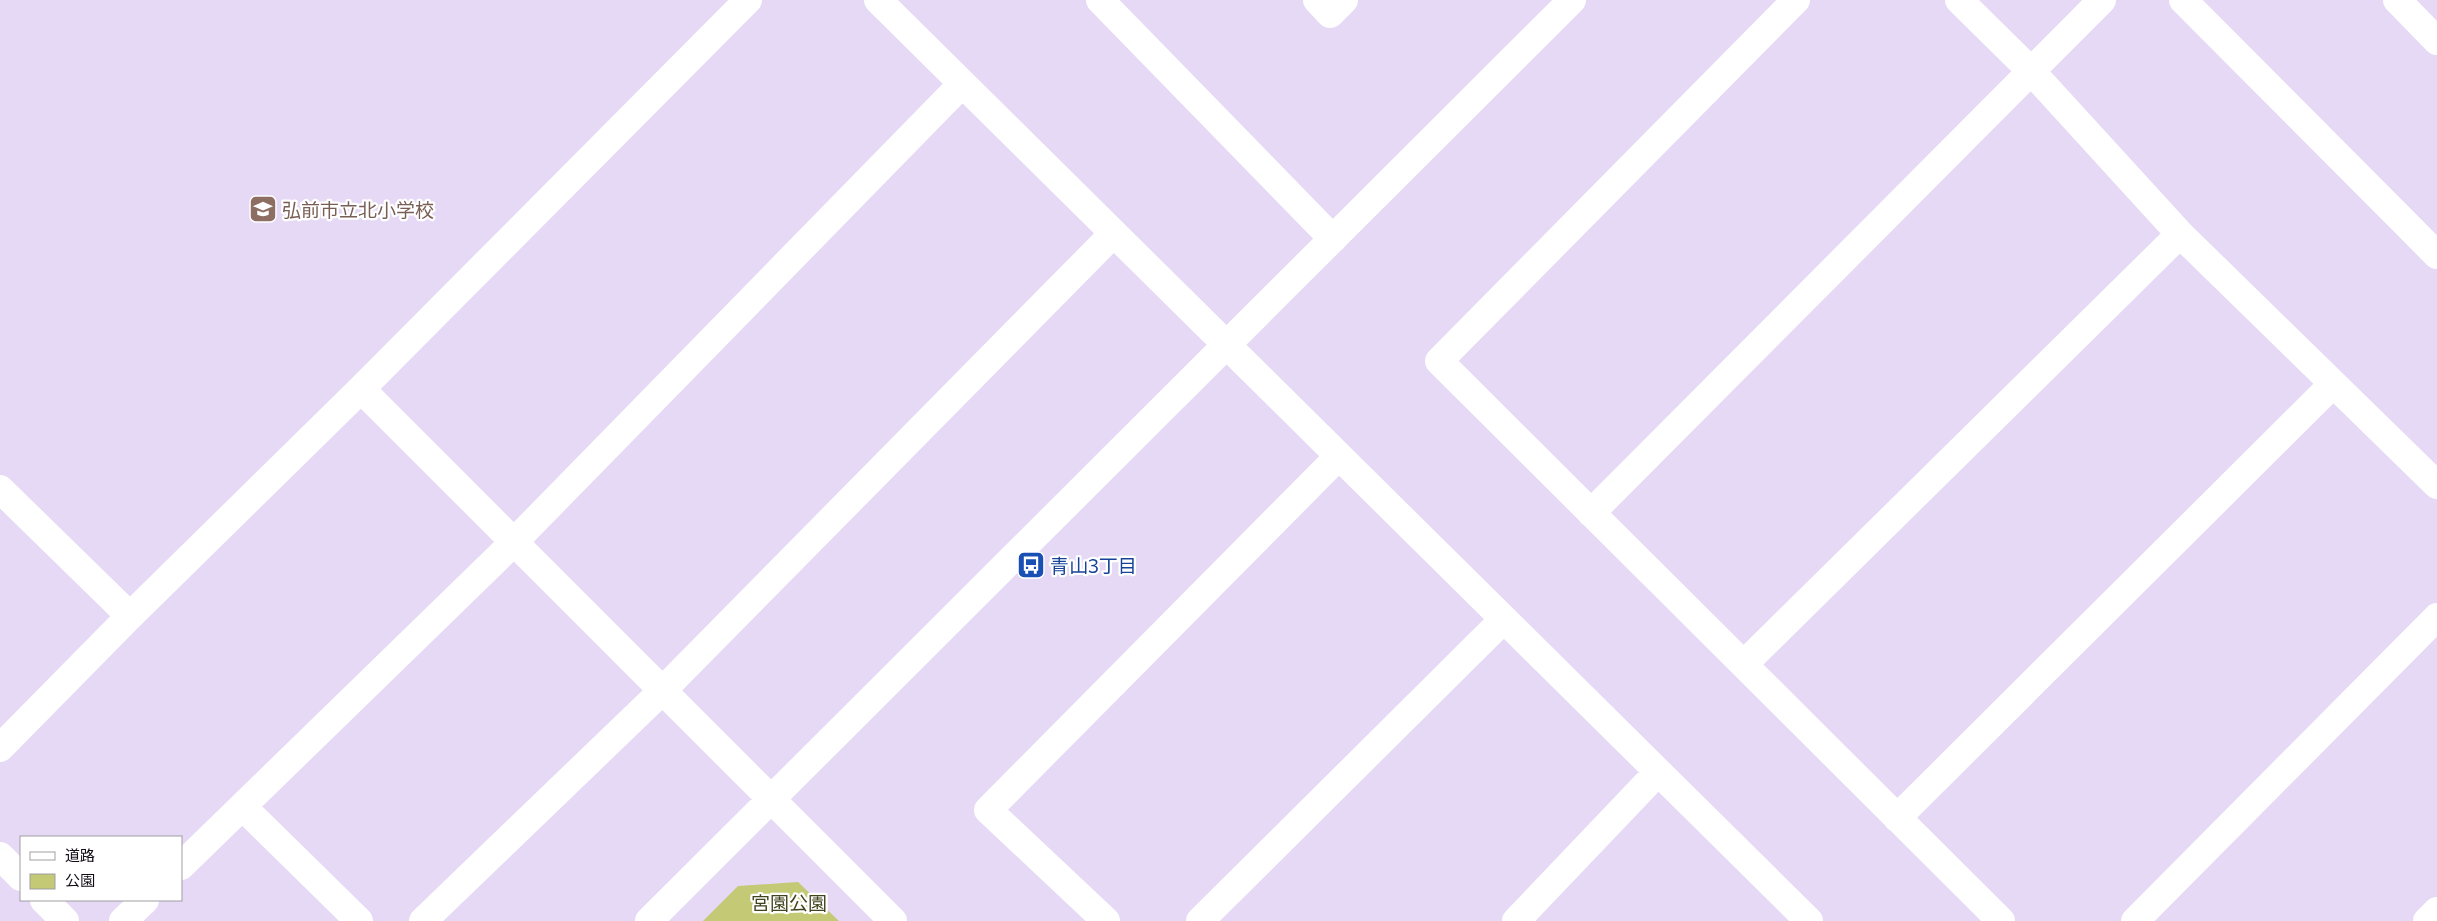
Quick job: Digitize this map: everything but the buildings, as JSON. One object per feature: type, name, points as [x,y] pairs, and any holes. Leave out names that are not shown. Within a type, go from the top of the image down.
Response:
[{"type":"street","points":[[0,748],[748,0]]},
{"type":"street","points":[[878,0],[1809,921]]},
{"type":"street","points":[[1100,0],[1333,239]]},
{"type":"street","points":[[1317,0],[1330,14],[1344,0]]},
{"type":"street","points":[[649,921],[1572,0]]},
{"type":"street","points":[[1796,0],[1439,361],[2001,921]]},
{"type":"street","points":[[1960,0],[2031,71],[2180,234],[2437,485]]},
{"type":"street","points":[[1591,513],[2102,0]]},
{"type":"street","points":[[2183,0],[2437,255]]},
{"type":"street","points":[[2412,5],[2437,41]]},
{"type":"street","points":[[182,865],[243,808],[514,542],[962,84]]},
{"type":"street","points":[[423,921],[662,691],[1113,234]]},
{"type":"street","points":[[1744,664],[2180,234]]},
{"type":"street","points":[[1897,818],[2333,384]]},
{"type":"street","points":[[361,389],[892,921]]},
{"type":"street","points":[[1106,921],[988,810],[1339,456]]},
{"type":"street","points":[[0,489],[130,616]]},
{"type":"street","points":[[2135,921],[2437,617]]},
{"type":"street","points":[[1200,921],[1504,619]]},
{"type":"street","points":[[1516,921],[1658,772]]},
{"type":"street","points":[[243,808],[359,921]]},
{"type":"street","points":[[0,856],[20,876]]},
{"type":"street","points":[[45,901],[65,921]]},
{"type":"street","points":[[123,921],[144,901]]},
{"type":"street","points":[[2427,921],[2437,911]]},
{"type":"green space","name":"宮園公園","points":[[798,882],[839,921],[703,921],[738,886]]},
{"type":"place","name":"弘前市立北小学校","points":[[263,209]]},
{"type":"place","name":"青山3丁目","points":[[1031,565]]}]
